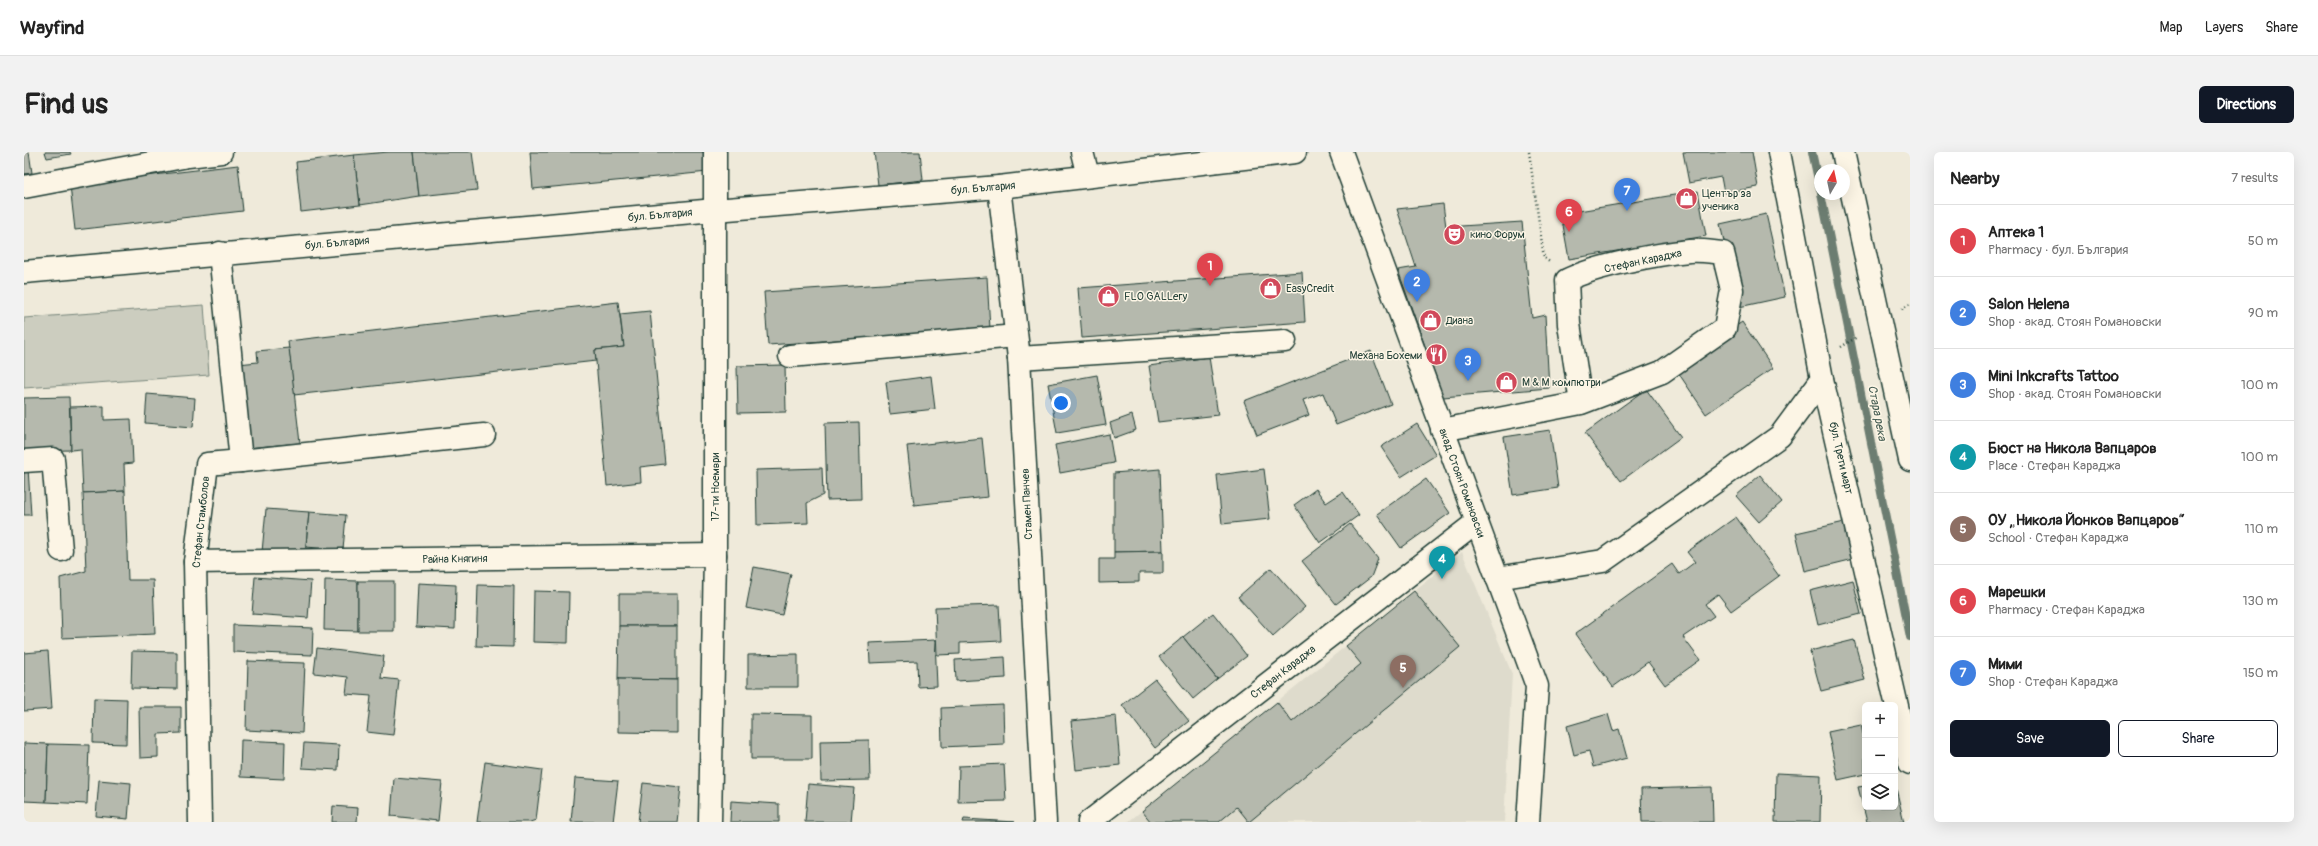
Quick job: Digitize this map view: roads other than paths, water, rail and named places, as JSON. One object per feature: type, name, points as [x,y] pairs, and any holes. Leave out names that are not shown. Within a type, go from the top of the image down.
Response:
[{"type":"street","points":[[24,187],[188,156],[221,152]]},
{"type":"street","name":"17-ти Ноември","points":[[710,822],[716,555],[715,152]]},
{"type":"street","points":[[1082,152],[1088,176]]},
{"type":"street","name":"бул. България","points":[[24,272],[220,253],[999,187],[1296,152]]},
{"type":"street","name":"акад. Стоян Романовски","points":[[1341,152],[1376,251],[1537,686],[1528,822]]},
{"type":"street","name":"бул. Трети март","points":[[1779,152],[1822,379],[1910,762]]},
{"type":"street","points":[[1843,152],[1910,460]]},
{"type":"street","name":"Стамен Панчев","points":[[999,187],[1019,358],[1046,822]]},
{"type":"street","name":"Стефан Караджа","points":[[1442,430],[1581,403],[1662,372],[1725,328],[1732,290],[1723,253],[1682,252],[1643,258],[1567,280],[1570,324],[1581,403]]},
{"type":"street","points":[[220,253],[241,460],[484,435]]},
{"type":"street","points":[[790,356],[1016,336]]},
{"type":"street","points":[[1019,358],[1285,341]]},
{"type":"street","points":[[1497,578],[1603,561],[1780,436],[1822,379]]},
{"type":"street","points":[[24,461],[53,459],[61,550]]},
{"type":"street","name":"Стефан Стамболов","points":[[200,822],[195,562],[207,464],[241,460]]},
{"type":"street","name":"Стефан Караджа","points":[[1090,822],[1476,522]]},
{"type":"street","name":"Райна Княгиня","points":[[195,562],[716,555]]},
{"type":"waterway","name":"Стара река","points":[[1812,152],[1815,164]]},
{"type":"waterway","name":"Стара река","points":[[1822,200],[1910,637]]},
{"type":"place","name":"Център за ученика","points":[[1686,199]]},
{"type":"place","name":"Мими","points":[[1627,211]]},
{"type":"place","name":"Марешки","points":[[1569,232]]},
{"type":"place","name":"кино Форум","points":[[1455,234]]},
{"type":"place","name":"Аптека 1","points":[[1210,286]]},
{"type":"place","name":"EasyCredit","points":[[1271,288]]},
{"type":"place","name":"FLO GALLery","points":[[1109,296]]},
{"type":"place","name":"Salon Helena","points":[[1417,302]]},
{"type":"place","name":"Диана","points":[[1430,320]]},
{"type":"place","name":"Механа Бохеми","points":[[1437,355]]},
{"type":"place","name":"Mini Inkcrafts Tattoo","points":[[1468,381]]},
{"type":"place","name":"М & М компютри","points":[[1507,382]]},
{"type":"place","name":"Бюст на Никола Вапцаров","points":[[1442,579]]},
{"type":"place","name":"ОУ „Никола Йонков Вапцаров“","points":[[1403,688]]}]
